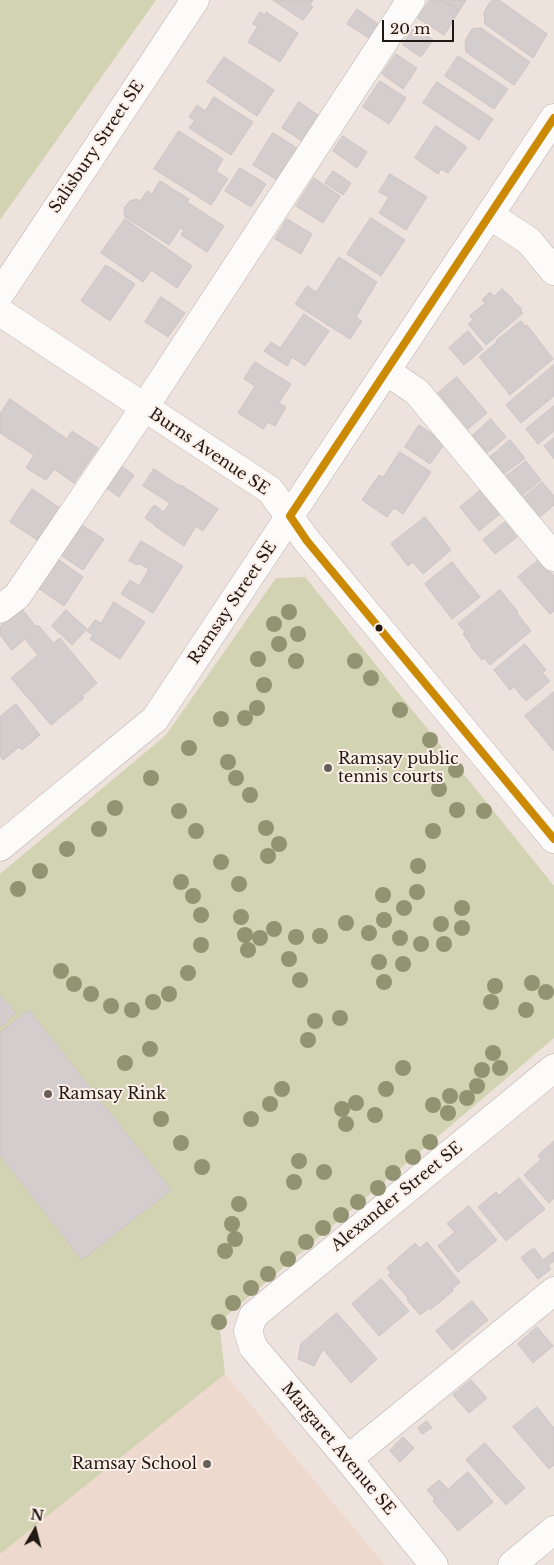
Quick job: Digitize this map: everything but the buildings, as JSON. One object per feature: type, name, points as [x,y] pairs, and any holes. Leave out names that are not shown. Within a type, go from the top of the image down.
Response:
[{"type":"street","name":"Salisbury Street SE","points":[[0,294],[195,0]]},
{"type":"street","points":[[0,610],[17,596],[144,408],[411,0]]},
{"type":"street","name":"Ramsay Street SE","points":[[0,847],[155,719],[554,118]]},
{"type":"street","points":[[490,216],[529,241],[554,271]]},
{"type":"street","name":"Burns Avenue SE","points":[[0,312],[270,490],[307,541],[554,839]]},
{"type":"street","points":[[386,371],[417,392],[554,557]]},
{"type":"street","name":"Alexander Street SE","points":[[248,1331],[253,1316],[554,1068]]},
{"type":"street","points":[[348,1459],[554,1291]]},
{"type":"street","name":"Margaret Avenue SE","points":[[248,1331],[253,1347],[348,1459],[434,1565]]},
{"type":"street","points":[[512,1565],[554,1530]]},
{"type":"shaded area","name":"Ramsay School","points":[[225,1374],[385,1565],[0,1565],[0,1554]]},
{"type":"green space","points":[[0,0],[156,0],[0,220]]},
{"type":"green space","points":[[305,577],[554,886],[554,1038],[219,1322],[225,1374],[0,1554],[0,874],[166,735],[276,578]]},
{"type":"transit line","points":[[554,118],[290,516],[307,541],[554,839]]},
{"type":"place","name":"Ramsay public tennis courts","points":[[328,768]]},
{"type":"place","name":"Ramsay Rink","points":[[48,1094]]},
{"type":"place","name":"Ramsay School","points":[[207,1464]]}]
